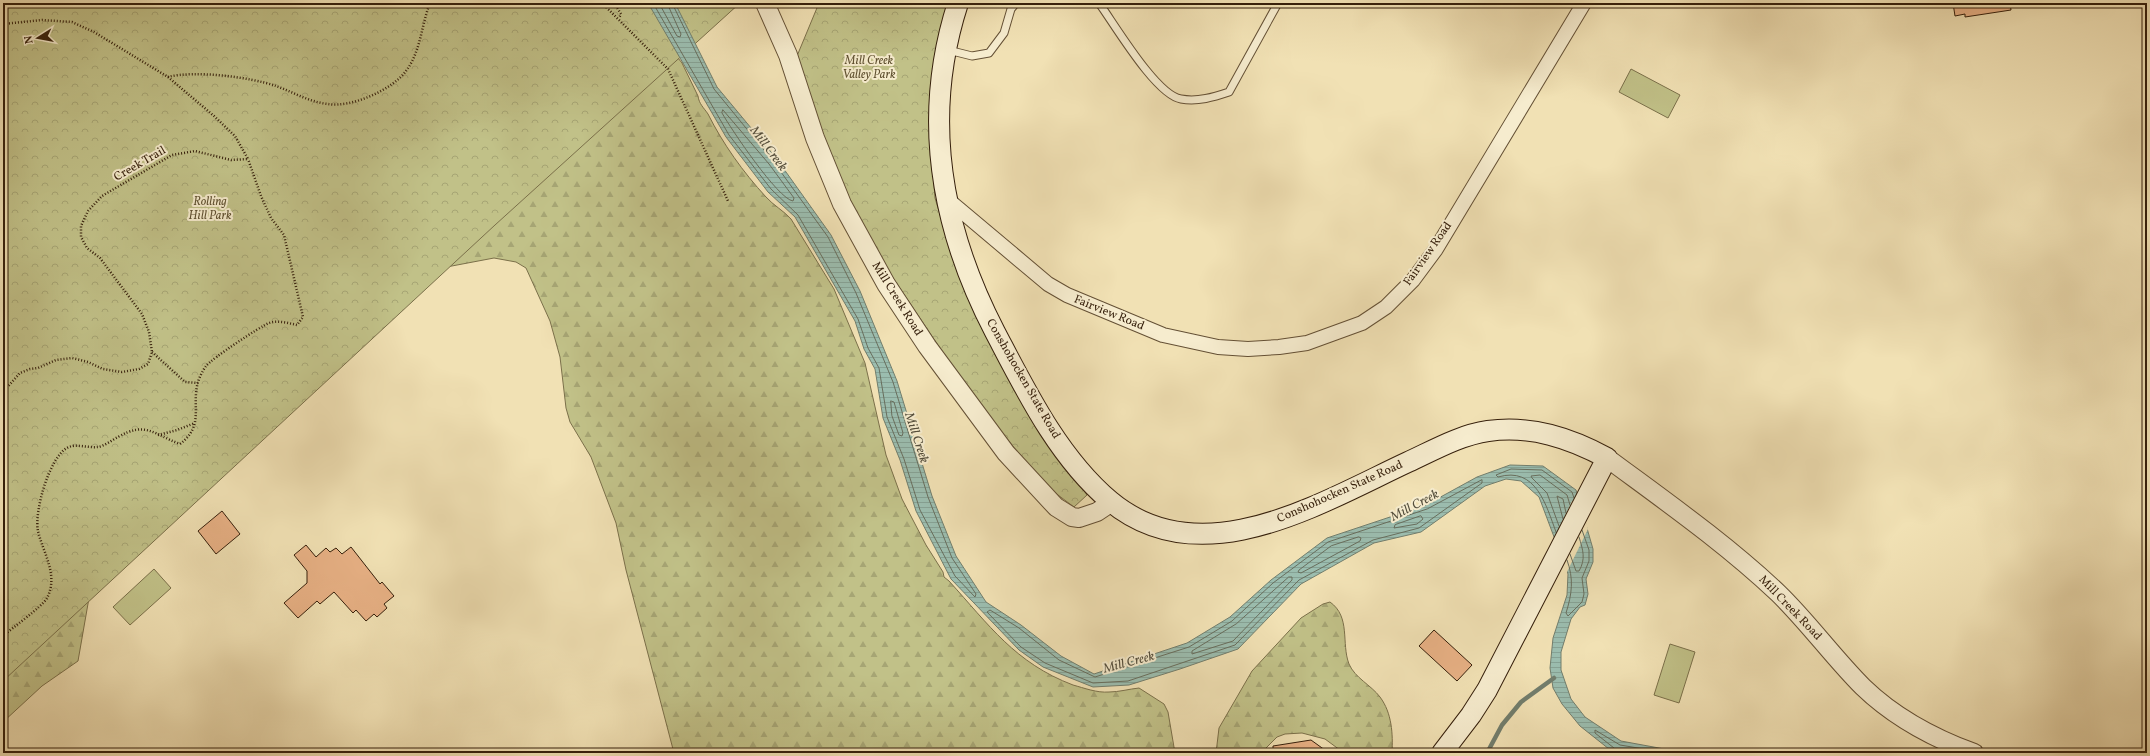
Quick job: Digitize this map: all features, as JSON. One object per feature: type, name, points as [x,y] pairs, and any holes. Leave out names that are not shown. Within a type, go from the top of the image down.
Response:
[{"type":"main road","name":"Conshohocken State Road","points":[[958,3],[946,50],[940,82],[938,128],[947,199],[958,244],[965,265],[1010,361],[1046,424],[1090,480],[1112,502],[1128,514],[1163,528],[1183,533],[1220,533],[1263,525],[1287,517],[1450,442],[1486,431],[1522,430],[1542,432],[1577,443],[1607,458]]},
{"type":"main road","points":[[1442,753],[1471,715],[1487,690],[1607,458]]},
{"type":"street","name":"Mill Creek Road","points":[[765,3],[788,55],[815,138],[842,204],[886,284],[927,346],[1006,453],[1056,507],[1072,517],[1079,518],[1097,512],[1112,502]]},
{"type":"street","name":"Fairview Road","points":[[947,199],[1048,284],[1090,306],[1163,334],[1218,347],[1248,349],[1307,343],[1362,322],[1386,307],[1413,280],[1436,249],[1584,3]]},
{"type":"street","name":"Mill Creek Road","points":[[1607,458],[1739,557],[1779,594],[1864,688],[1892,711],[1920,729],[1974,753]]},
{"type":"lane","points":[[946,50],[972,56],[989,54],[1004,33],[1011,9],[1016,3]]},
{"type":"lane","points":[[1100,3],[1153,80],[1166,92],[1180,100],[1208,99],[1229,92],[1278,3]]},
{"type":"path","points":[[168,78],[180,74],[197,73],[252,80],[276,86],[306,99],[329,105],[358,102],[383,90],[406,72],[420,44],[425,16],[430,3]]},
{"type":"path","points":[[602,3],[668,69],[728,201]]},
{"type":"path","points":[[614,3],[621,14],[619,19]]},
{"type":"path","points":[[3,24],[42,20],[72,22],[94,32],[168,78],[214,116],[235,136],[248,159],[261,196],[271,218],[284,236],[303,317],[296,325],[284,322],[269,323],[223,352],[206,366],[198,383],[195,423],[190,437],[180,444],[147,430],[133,429],[98,448],[82,445],[67,447],[57,455],[37,511],[38,531],[46,551],[52,580],[47,599],[3,636]]},
{"type":"path","name":"Creek Trail","points":[[152,352],[149,332],[142,314],[100,258],[87,248],[82,237],[81,226],[88,211],[102,196],[172,155],[195,151],[231,160],[248,159]]},
{"type":"path","points":[[3,392],[20,372],[38,368],[56,360],[72,358],[88,362],[103,369],[122,372],[139,369],[148,364],[152,352],[185,382],[198,383]]},
{"type":"path","points":[[158,435],[195,423]]},
{"type":"green space","points":[[3,3],[642,3],[666,43],[682,63],[701,104],[741,168],[769,200],[791,219],[834,289],[865,363],[886,455],[902,499],[926,545],[943,572],[944,577],[1004,641],[1035,666],[1073,685],[1100,692],[1116,692],[1139,688],[1164,704],[1168,712],[1175,753],[674,753],[626,570],[616,523],[591,457],[570,422],[566,408],[560,357],[550,321],[526,268],[516,262],[494,258],[436,269],[89,598],[78,661],[42,686],[3,722]]},
{"type":"green space","name":"Rolling Hill Park","points":[[3,3],[740,3],[495,225],[3,681]]},
{"type":"green space","name":"Mill Creek Valley Park","points":[[819,3],[950,3],[931,145],[935,198],[952,254],[1029,409],[1087,495],[1074,507],[1046,486],[974,399],[873,248],[834,174],[797,56]]},
{"type":"green space","points":[[1631,69],[1680,95],[1668,118],[1619,92]]},
{"type":"green space","points":[[154,569],[171,588],[130,625],[113,607]]},
{"type":"green space","points":[[1330,602],[1337,608],[1341,615],[1349,664],[1355,673],[1380,697],[1387,710],[1392,731],[1392,753],[1344,753],[1325,739],[1302,733],[1285,734],[1277,737],[1261,753],[1216,753],[1219,728],[1252,671],[1301,618],[1323,604]]},
{"type":"green space","points":[[1670,644],[1695,652],[1679,703],[1654,695]]},
{"type":"water","name":"Mill Creek","points":[[648,3],[675,3],[717,87],[776,158],[831,235],[860,291],[897,381],[932,496],[956,556],[986,602],[1021,625],[1061,656],[1094,674],[1187,643],[1230,617],[1271,580],[1327,538],[1426,505],[1477,477],[1510,465],[1543,466],[1576,490],[1593,549],[1593,562],[1586,579],[1588,594],[1585,605],[1580,607],[1571,619],[1561,652],[1561,670],[1571,699],[1585,717],[1621,741],[1686,753],[1614,753],[1580,726],[1562,704],[1553,688],[1550,668],[1553,638],[1567,595],[1568,574],[1539,497],[1521,481],[1506,479],[1485,486],[1421,532],[1374,543],[1301,584],[1238,649],[1180,669],[1129,685],[1093,687],[1043,667],[1019,650],[951,579],[916,511],[900,460],[883,418],[875,369],[864,349],[855,321],[795,217],[768,192],[726,137]]},
{"type":"pier","points":[[1572,501],[1584,513],[1588,529],[1566,574],[1553,541]]},
{"type":"building","points":[[1953,3],[2010,3],[2011,10],[1965,17],[1965,14],[1955,16]]},
{"type":"building","points":[[222,511],[240,534],[216,554],[198,531]]},
{"type":"building","points":[[306,545],[316,557],[326,548],[330,552],[336,548],[342,554],[351,547],[380,584],[382,582],[394,596],[384,604],[387,608],[377,617],[374,614],[366,621],[356,610],[353,613],[334,592],[320,604],[317,601],[298,618],[284,603],[307,583],[307,571],[294,555]]},
{"type":"building","points":[[1434,630],[1472,665],[1457,681],[1419,646]]},
{"type":"building","points":[[1311,740],[1329,753],[1273,753],[1273,746]]},
{"type":"waterway","points":[[1487,753],[1502,725],[1521,702],[1554,678]]}]
